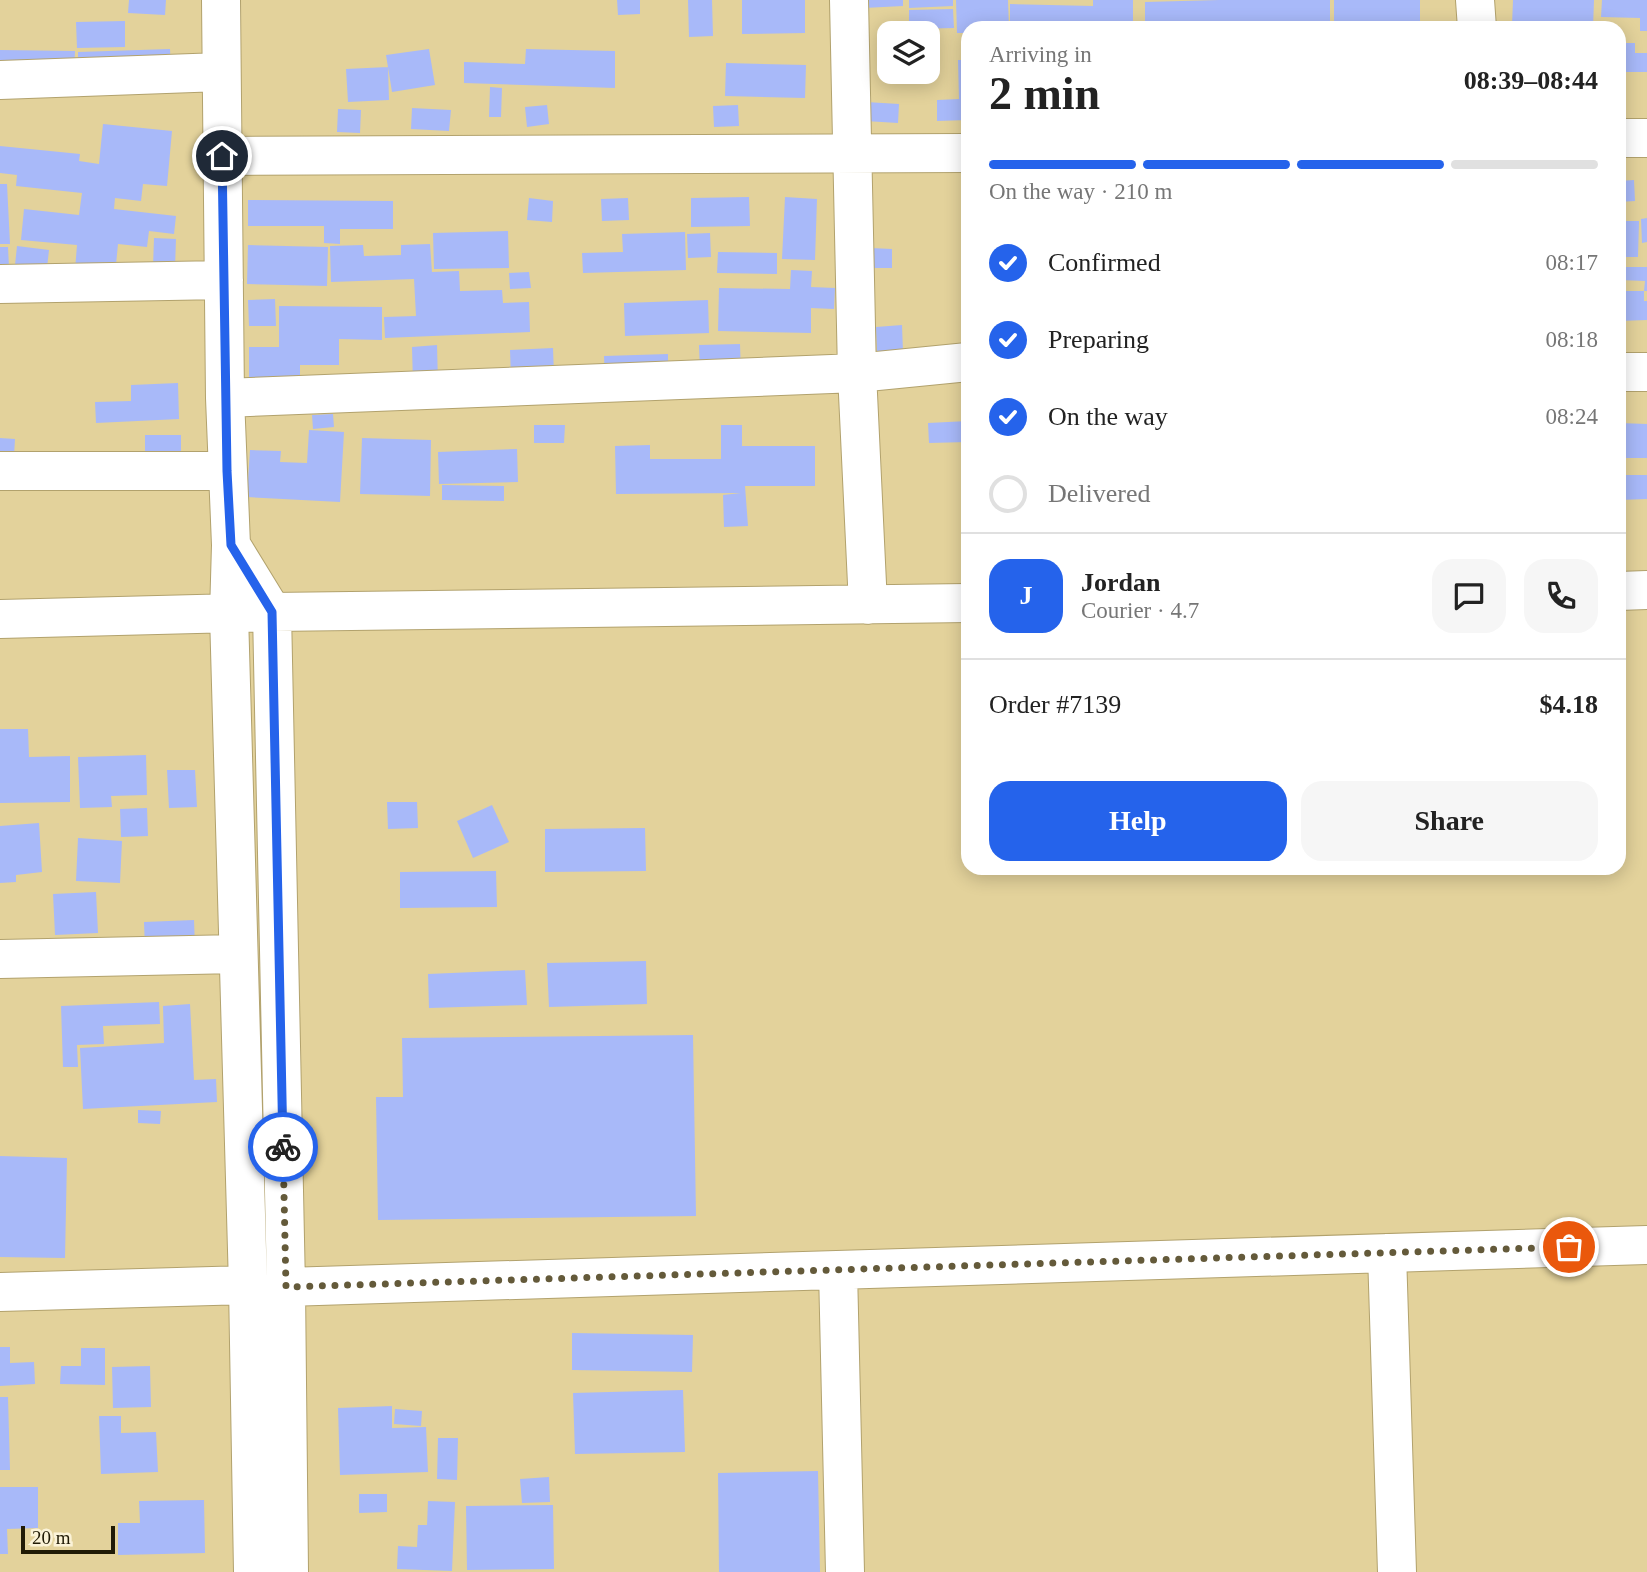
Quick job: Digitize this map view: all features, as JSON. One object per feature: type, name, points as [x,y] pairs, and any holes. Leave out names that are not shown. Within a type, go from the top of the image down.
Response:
[{"type":"street","points":[[221,0],[225,398],[231,545],[229,614],[248,1285],[253,1572]]},
{"type":"street","points":[[849,0],[857,373],[868,604]]},
{"type":"street","points":[[1475,0],[1476,21]]},
{"type":"street","points":[[0,80],[221,72]]},
{"type":"street","points":[[1626,138],[1647,138]]},
{"type":"street","points":[[222,156],[961,153]]},
{"type":"street","points":[[0,284],[224,280]]},
{"type":"street","points":[[225,398],[857,373],[961,363]]},
{"type":"street","points":[[1626,372],[1647,372]]},
{"type":"street","points":[[0,471],[227,471]]},
{"type":"street","points":[[231,545],[272,612],[289,1572]]},
{"type":"street","points":[[1626,591],[1647,590]]},
{"type":"street","points":[[0,619],[272,612],[961,603]]},
{"type":"street","points":[[0,959],[238,954]]},
{"type":"street","points":[[286,1287],[1647,1245]]},
{"type":"street","points":[[1387,1253],[1397,1572]]},
{"type":"street","points":[[838,1270],[845,1572]]},
{"type":"street","points":[[0,1292],[248,1285]]},
{"type":"building","points":[[129,0],[166,0],[165,15],[128,13]]},
{"type":"building","points":[[617,0],[640,0],[640,14],[618,15]]},
{"type":"building","points":[[688,0],[712,0],[713,36],[689,37]]},
{"type":"building","points":[[742,0],[805,0],[805,33],[742,34]]},
{"type":"building","points":[[864,0],[903,0],[903,6],[864,8]]},
{"type":"building","points":[[909,0],[953,0],[953,6],[909,8]]},
{"type":"building","points":[[956,0],[1008,0],[1009,21],[961,21],[961,33],[957,33]]},
{"type":"building","points":[[1093,0],[1133,0],[1133,21],[1010,21],[1010,4],[1093,6]]},
{"type":"building","points":[[1330,0],[1330,21],[1145,21],[1145,2]]},
{"type":"building","points":[[1334,0],[1420,0],[1420,21],[1334,21]]},
{"type":"building","points":[[1513,0],[1594,0],[1593,21],[1512,21]]},
{"type":"building","points":[[1602,0],[1647,0],[1647,31],[1640,31],[1640,18],[1601,17]]},
{"type":"building","points":[[953,9],[954,28],[940,28],[940,21],[909,21],[909,10]]},
{"type":"building","points":[[125,21],[125,47],[77,48],[76,22]]},
{"type":"building","points":[[1626,43],[1635,43],[1635,53],[1647,53],[1647,72],[1626,72]]},
{"type":"building","points":[[170,49],[171,68],[78,70],[78,52]]},
{"type":"building","points":[[429,49],[435,85],[392,92],[386,55]]},
{"type":"building","points":[[526,49],[615,51],[615,88],[464,83],[464,62],[525,64]]},
{"type":"building","points":[[0,50],[75,51],[74,74],[0,72]]},
{"type":"building","points":[[958,60],[961,60],[961,120],[937,121],[937,100],[959,99]]},
{"type":"building","points":[[726,63],[806,65],[805,98],[725,96]]},
{"type":"building","points":[[388,67],[389,100],[348,102],[346,69]]},
{"type":"building","points":[[490,87],[502,88],[501,117],[489,117]]},
{"type":"building","points":[[866,102],[899,104],[898,123],[865,121]]},
{"type":"building","points":[[547,105],[549,124],[527,127],[525,107]]},
{"type":"building","points":[[738,105],[739,126],[714,127],[713,106]]},
{"type":"building","points":[[412,108],[451,110],[449,131],[411,129]]},
{"type":"building","points":[[338,109],[361,110],[360,133],[337,132]]},
{"type":"building","points":[[103,124],[172,131],[167,186],[143,184],[141,201],[115,198],[114,209],[176,216],[174,234],[149,231],[147,247],[118,244],[115,275],[75,270],[77,245],[21,240],[24,209],[79,215],[82,193],[16,186],[17,175],[0,173],[0,146],[80,154],[79,161],[99,164]]},
{"type":"building","points":[[1634,180],[1635,201],[1626,202],[1626,181]]},
{"type":"building","points":[[0,184],[7,184],[10,244],[0,244]]},
{"type":"building","points":[[749,197],[750,226],[691,227],[691,198]]},
{"type":"building","points":[[785,197],[817,199],[815,260],[782,259]]},
{"type":"building","points":[[529,198],[553,201],[552,222],[527,220]]},
{"type":"building","points":[[628,198],[629,220],[602,221],[601,199]]},
{"type":"building","points":[[248,200],[393,201],[393,229],[340,229],[340,244],[324,243],[324,226],[248,226]]},
{"type":"building","points":[[1647,218],[1647,242],[1642,243],[1641,219]]},
{"type":"building","points":[[1626,221],[1639,221],[1638,257],[1626,257]]},
{"type":"building","points":[[508,231],[509,268],[434,269],[433,233]]},
{"type":"building","points":[[685,232],[686,270],[583,273],[582,253],[623,252],[622,234]]},
{"type":"building","points":[[710,233],[711,257],[688,258],[687,234]]},
{"type":"building","points":[[154,238],[176,239],[175,268],[153,267]]},
{"type":"building","points":[[430,244],[432,272],[459,271],[460,291],[502,290],[503,303],[529,302],[530,332],[385,338],[384,317],[416,316],[414,279],[331,282],[330,246],[363,245],[364,256],[401,255],[401,245]]},
{"type":"building","points":[[248,245],[328,247],[327,286],[247,284]]},
{"type":"building","points":[[17,246],[49,250],[47,268],[15,265]]},
{"type":"building","points":[[0,247],[8,247],[9,267],[0,267]]},
{"type":"building","points":[[871,248],[892,249],[892,268],[870,268]]},
{"type":"building","points":[[718,252],[777,253],[777,274],[717,273]]},
{"type":"building","points":[[1626,267],[1647,267],[1647,291],[1644,291],[1645,281],[1626,280]]},
{"type":"building","points":[[791,270],[812,271],[811,287],[835,288],[834,309],[811,308],[811,333],[718,331],[719,288],[790,289]]},
{"type":"building","points":[[529,272],[531,288],[510,289],[509,273]]},
{"type":"building","points":[[1626,291],[1644,291],[1647,320],[1626,321]]},
{"type":"building","points":[[275,299],[276,326],[249,326],[248,300]]},
{"type":"building","points":[[708,300],[709,333],[625,336],[624,303]]},
{"type":"building","points":[[279,306],[382,307],[382,340],[339,339],[339,365],[300,365],[300,382],[249,382],[249,347],[279,347]]},
{"type":"building","points":[[902,325],[903,352],[877,353],[876,327]]},
{"type":"building","points":[[740,344],[741,374],[700,374],[699,345]]},
{"type":"building","points":[[437,345],[438,383],[413,384],[412,347]]},
{"type":"building","points":[[553,348],[554,375],[511,377],[510,350]]},
{"type":"building","points":[[668,354],[668,380],[605,382],[604,356]]},
{"type":"building","points":[[178,383],[179,419],[96,423],[95,402],[131,401],[131,385]]},
{"type":"building","points":[[333,414],[334,427],[313,429],[312,415]]},
{"type":"building","points":[[961,421],[961,442],[929,443],[928,423]]},
{"type":"building","points":[[1626,423],[1647,424],[1647,458],[1626,458]]},
{"type":"building","points":[[534,425],[565,425],[564,443],[534,443]]},
{"type":"building","points":[[721,425],[742,425],[742,446],[815,446],[815,486],[745,486],[748,526],[724,527],[723,495],[741,493],[616,494],[615,446],[650,445],[650,459],[721,459]]},
{"type":"building","points":[[309,430],[344,432],[340,502],[247,497],[250,450],[281,451],[280,462],[307,463]]},
{"type":"building","points":[[145,435],[181,435],[181,456],[145,455]]},
{"type":"building","points":[[0,438],[15,439],[14,456],[0,455]]},
{"type":"building","points":[[362,438],[431,440],[430,496],[360,494]]},
{"type":"building","points":[[517,449],[518,482],[439,484],[438,452]]},
{"type":"building","points":[[1626,475],[1647,475],[1647,499],[1626,500]]},
{"type":"building","points":[[442,485],[504,486],[504,501],[442,500]]},
{"type":"building","points":[[0,729],[28,729],[29,757],[70,756],[70,802],[0,803]]},
{"type":"building","points":[[146,755],[147,795],[111,796],[112,807],[80,808],[78,757]]},
{"type":"building","points":[[167,770],[195,770],[197,807],[169,808]]},
{"type":"building","points":[[387,802],[417,802],[418,828],[388,829]]},
{"type":"building","points":[[492,805],[509,842],[473,858],[457,821]]},
{"type":"building","points":[[147,808],[148,836],[121,837],[120,809]]},
{"type":"building","points":[[39,823],[42,872],[16,875],[16,882],[0,883],[0,826]]},
{"type":"building","points":[[645,828],[646,871],[545,872],[545,829]]},
{"type":"building","points":[[78,838],[122,841],[120,883],[76,881]]},
{"type":"building","points":[[496,871],[497,907],[400,908],[400,872]]},
{"type":"building","points":[[96,892],[98,933],[55,935],[53,894]]},
{"type":"building","points":[[194,920],[195,947],[145,949],[144,922]]},
{"type":"building","points":[[646,961],[647,1004],[549,1007],[547,963]]},
{"type":"building","points":[[525,970],[527,1005],[429,1008],[428,974]]},
{"type":"building","points":[[159,1002],[160,1024],[103,1026],[104,1044],[77,1045],[78,1067],[63,1067],[61,1006]]},
{"type":"building","points":[[190,1004],[194,1080],[216,1079],[217,1102],[83,1109],[80,1048],[164,1043],[163,1006]]},
{"type":"building","points":[[693,1035],[696,1216],[378,1220],[376,1097],[403,1097],[402,1038]]},
{"type":"building","points":[[138,1110],[161,1111],[160,1124],[138,1123]]},
{"type":"building","points":[[0,1156],[67,1158],[65,1258],[0,1257]]},
{"type":"building","points":[[572,1333],[693,1335],[692,1372],[572,1370]]},
{"type":"building","points":[[0,1347],[10,1347],[10,1363],[34,1362],[35,1384],[0,1386]]},
{"type":"building","points":[[81,1348],[105,1348],[105,1385],[60,1384],[61,1366],[81,1366]]},
{"type":"building","points":[[150,1366],[151,1407],[113,1408],[112,1367]]},
{"type":"building","points":[[683,1390],[685,1452],[575,1454],[573,1393]]},
{"type":"building","points":[[0,1397],[8,1397],[10,1470],[0,1470]]},
{"type":"building","points":[[392,1406],[392,1428],[426,1427],[428,1472],[340,1475],[338,1408]]},
{"type":"building","points":[[395,1409],[422,1411],[421,1426],[394,1424]]},
{"type":"building","points":[[99,1416],[121,1416],[121,1433],[156,1432],[158,1472],[101,1474]]},
{"type":"building","points":[[438,1438],[458,1438],[457,1480],[437,1479]]},
{"type":"building","points":[[818,1471],[820,1572],[719,1572],[718,1473]]},
{"type":"building","points":[[549,1477],[550,1502],[522,1503],[520,1479]]},
{"type":"building","points":[[0,1487],[38,1487],[38,1528],[7,1529],[8,1554],[0,1554]]},
{"type":"building","points":[[359,1494],[387,1494],[387,1512],[359,1513]]},
{"type":"building","points":[[204,1500],[205,1553],[118,1555],[118,1523],[140,1523],[139,1501]]},
{"type":"building","points":[[428,1501],[455,1502],[452,1571],[397,1569],[398,1546],[417,1547],[418,1525],[427,1525]]},
{"type":"building","points":[[553,1505],[554,1569],[467,1570],[466,1506]]},
{"type":"way so far","points":[[283,1147],[286,1287],[1569,1247]]},
{"type":"route","points":[[222,156],[227,471],[231,545],[272,612],[283,1147]]}]
